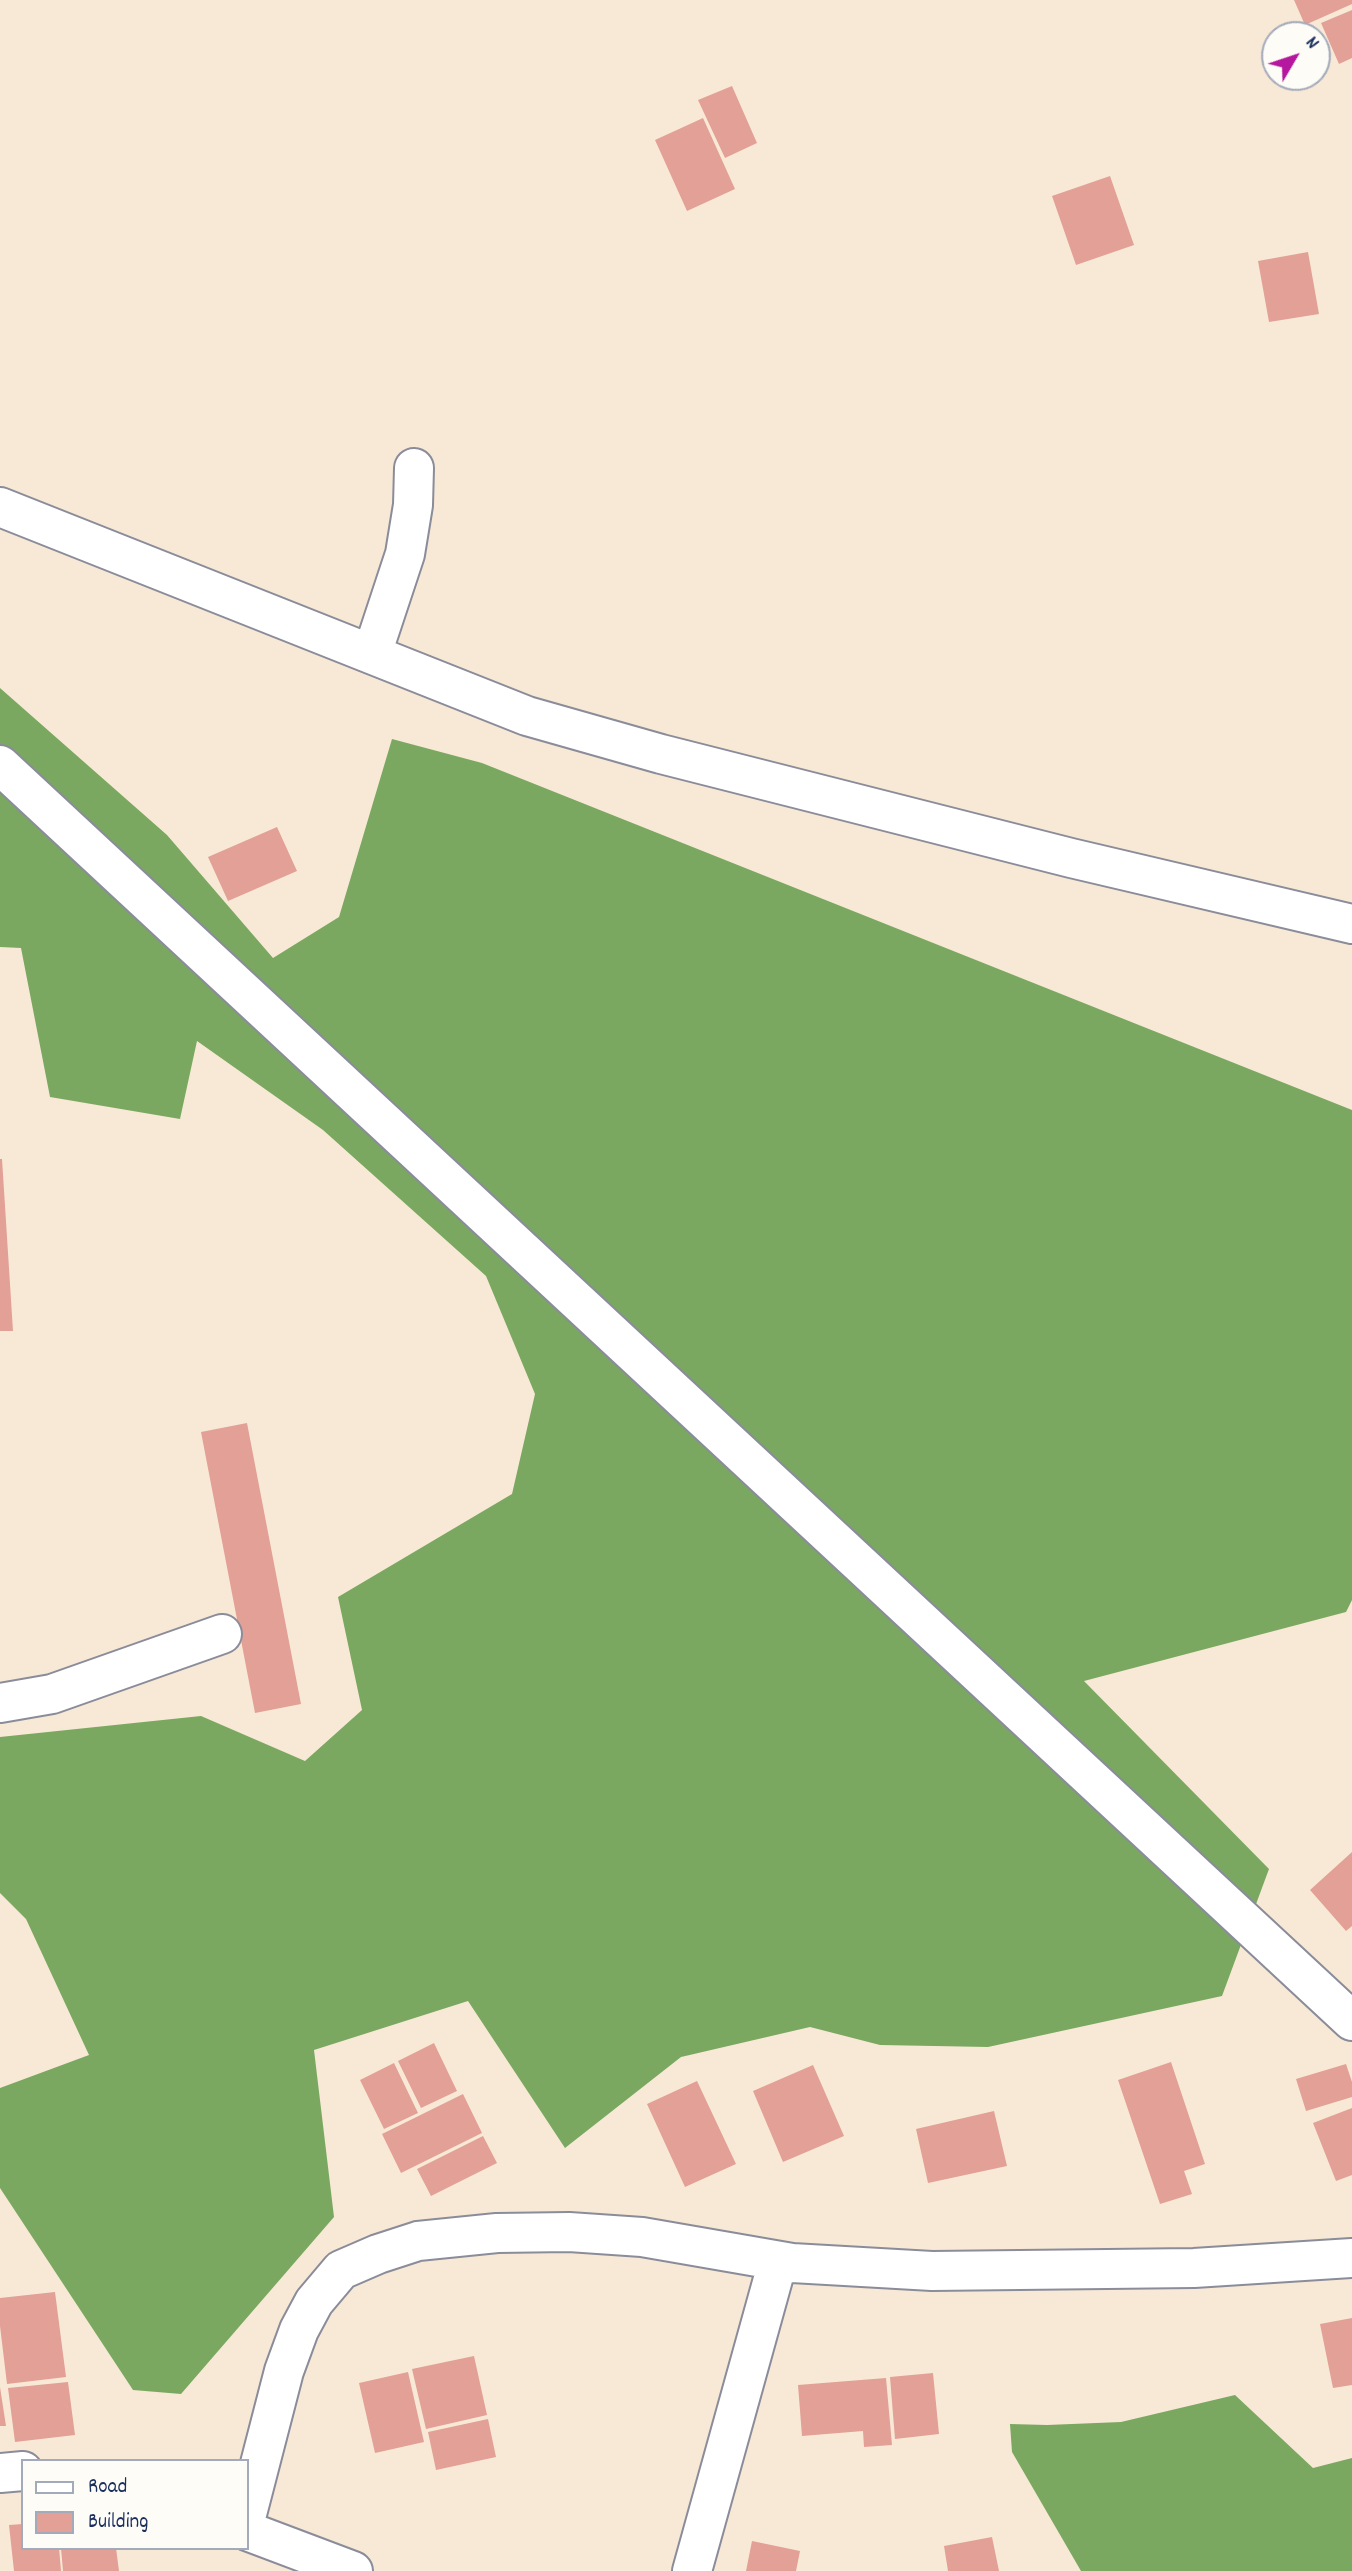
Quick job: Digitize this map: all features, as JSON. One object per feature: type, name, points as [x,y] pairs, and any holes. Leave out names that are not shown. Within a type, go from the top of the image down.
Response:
[{"type":"street","points":[[372,654],[405,554],[413,505],[414,468]]},
{"type":"street","points":[[0,507],[527,716],[661,754],[1072,858],[1352,924]]},
{"type":"street","points":[[0,765],[1347,2009]]},
{"type":"street","points":[[0,1703],[52,1693],[222,1634]]},
{"type":"street","points":[[248,2510],[284,2371],[299,2330],[314,2302],[341,2270],[418,2241],[497,2234],[569,2232],[642,2237],[778,2261],[932,2271],[1194,2268],[1352,2258]]},
{"type":"street","points":[[692,2571],[778,2261]]},
{"type":"street","points":[[0,2473],[21,2471]]},
{"type":"street","points":[[248,2531],[353,2571]]},
{"type":"green space","points":[[0,688],[167,835],[273,958],[339,917],[392,739],[482,763],[1352,1110],[1352,1600],[1346,1612],[1084,1681],[1269,1869],[1222,1996],[988,2047],[880,2045],[810,2027],[681,2057],[565,2148],[468,2001],[314,2050],[334,2217],[181,2394],[133,2390],[0,2188],[0,2088],[89,2055],[26,1919],[0,1893],[0,1737],[201,1716],[305,1761],[362,1710],[338,1597],[512,1494],[535,1394],[486,1276],[323,1130],[197,1041],[180,1119],[50,1097],[21,948],[0,947]]},
{"type":"green space","points":[[1235,2395],[1313,2468],[1352,2458],[1352,2571],[1081,2571],[1012,2452],[1010,2424],[1121,2422]]},
{"type":"building","points":[[1294,0],[1352,0],[1352,4],[1314,21],[1303,21]]},
{"type":"building","points":[[1352,10],[1352,58],[1339,64],[1331,46],[1331,21],[1326,21]]},
{"type":"building","points":[[732,86],[757,143],[725,158],[698,100]]},
{"type":"building","points":[[703,118],[735,189],[687,211],[655,140]]},
{"type":"building","points":[[1110,176],[1134,245],[1076,265],[1052,196]]},
{"type":"building","points":[[1308,252],[1319,314],[1269,322],[1258,261]]},
{"type":"building","points":[[277,827],[297,871],[228,901],[208,857]]},
{"type":"building","points":[[2,1159],[13,1331],[0,1331]]},
{"type":"building","points":[[247,1423],[301,1704],[255,1713],[201,1432]]},
{"type":"building","points":[[1352,1852],[1352,1926],[1346,1931],[1310,1890]]},
{"type":"building","points":[[434,2043],[457,2091],[421,2108],[398,2061]]},
{"type":"building","points":[[1171,2062],[1205,2164],[1184,2171],[1192,2194],[1160,2204],[1118,2080]]},
{"type":"building","points":[[394,2063],[418,2113],[384,2129],[360,2080]]},
{"type":"building","points":[[1346,2064],[1352,2082],[1352,2097],[1306,2111],[1296,2079]]},
{"type":"building","points":[[813,2065],[844,2136],[783,2162],[753,2091]]},
{"type":"building","points":[[697,2081],[736,2164],[685,2187],[647,2104]]},
{"type":"building","points":[[463,2094],[482,2133],[401,2173],[382,2134]]},
{"type":"building","points":[[1352,2108],[1352,2175],[1336,2181],[1313,2123]]},
{"type":"building","points":[[994,2111],[1007,2166],[928,2183],[916,2129]]},
{"type":"building","points":[[483,2136],[497,2163],[431,2196],[417,2169]]},
{"type":"building","points":[[55,2292],[66,2377],[7,2384],[0,2326],[0,2298]]},
{"type":"building","points":[[1352,2318],[1352,2385],[1333,2388],[1320,2324]]},
{"type":"building","points":[[474,2356],[487,2415],[426,2429],[412,2369]]},
{"type":"building","points":[[408,2372],[424,2442],[375,2453],[359,2383]]},
{"type":"building","points":[[933,2373],[939,2434],[895,2439],[890,2377]]},
{"type":"building","points":[[886,2378],[892,2445],[864,2447],[863,2431],[802,2436],[798,2385]]},
{"type":"building","points":[[68,2382],[75,2435],[15,2442],[8,2388]]},
{"type":"building","points":[[0,2387],[6,2426],[0,2426]]},
{"type":"building","points":[[488,2419],[496,2457],[436,2470],[428,2432]]},
{"type":"building","points":[[21,2524],[21,2550],[59,2550],[61,2571],[14,2571],[9,2525]]},
{"type":"building","points":[[992,2537],[999,2571],[948,2571],[944,2546]]},
{"type":"building","points":[[752,2541],[800,2551],[796,2571],[746,2571]]},
{"type":"building","points":[[61,2550],[116,2550],[119,2571],[63,2571]]}]
